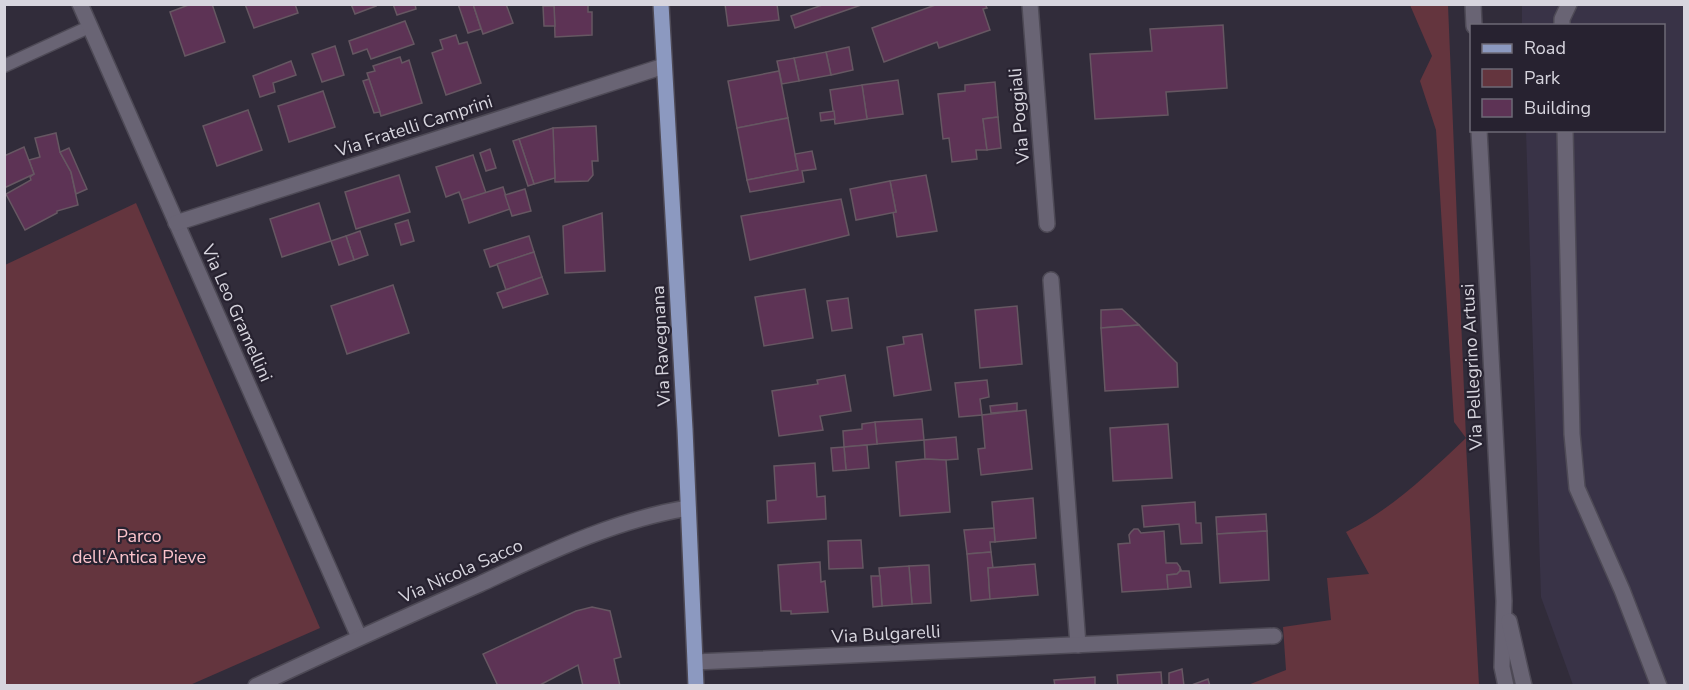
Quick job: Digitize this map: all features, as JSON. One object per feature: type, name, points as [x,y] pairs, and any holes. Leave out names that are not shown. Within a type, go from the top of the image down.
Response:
[{"type":"main road","name":"Via Ravegnana","points":[[661,4],[685,429],[696,686]]},
{"type":"street","name":"Via Leo Gramellini","points":[[80,4],[359,637]]},
{"type":"street","name":"Via Poggiali","points":[[1030,4],[1047,224]]},
{"type":"street","points":[[1473,4],[1474,24]]},
{"type":"street","points":[[1562,24],[1569,4]]},
{"type":"street","name":"Via Fratelli Camprini","points":[[176,223],[664,66]]},
{"type":"street","name":"Via Pellegrino Artusi","points":[[1479,132],[1504,601]]},
{"type":"street","points":[[1565,132],[1572,434],[1578,488],[1622,590],[1659,686]]},
{"type":"street","points":[[1051,280],[1078,645]]},
{"type":"street","name":"Via Nicola Sacco","points":[[256,686],[359,637],[574,541],[660,513],[688,508]]},
{"type":"street","points":[[1504,601],[1502,667],[1506,686]]},
{"type":"street","points":[[1504,601],[1524,686]]},
{"type":"street","name":"Via Bulgarelli","points":[[695,662],[1274,636]]},
{"type":"lane","points":[[4,66],[89,27]]},
{"type":"shaded area","points":[[1522,5],[1684,5],[1684,685],[1573,685],[1541,597],[1526,132],[1665,132],[1665,24],[1522,24]]},
{"type":"green space","points":[[1410,5],[1448,5],[1466,438],[1454,422],[1436,130],[1420,81],[1432,56]]},
{"type":"green space","name":"Parco dell'Antica Pieve","points":[[136,203],[320,628],[190,685],[5,685],[5,265]]},
{"type":"green space","points":[[1466,438],[1479,685],[1248,685],[1286,670],[1283,627],[1331,620],[1327,578],[1369,574],[1346,532],[1379,513],[1424,477]]},
{"type":"building","points":[[191,4],[212,4],[225,42],[185,56],[170,12]]},
{"type":"building","points":[[245,4],[295,4],[298,13],[254,28]]},
{"type":"building","points":[[351,4],[375,4],[376,6],[355,14]]},
{"type":"building","points":[[393,4],[415,4],[416,9],[397,15]]},
{"type":"building","points":[[458,4],[473,4],[481,29],[468,33]]},
{"type":"building","points":[[473,4],[506,4],[513,23],[483,34]]},
{"type":"building","points":[[554,4],[588,4],[588,12],[592,12],[592,35],[555,37]]},
{"type":"building","points":[[725,4],[777,4],[779,20],[728,26]]},
{"type":"building","points":[[825,4],[864,4],[795,28],[791,16]]},
{"type":"building","points":[[938,4],[985,4],[987,8],[983,9],[990,30],[939,48],[937,42],[884,62],[872,28]]},
{"type":"building","points":[[543,6],[554,6],[555,26],[544,26]]},
{"type":"building","points":[[405,21],[414,44],[371,59],[367,49],[353,54],[349,41]]},
{"type":"building","points":[[1223,25],[1227,88],[1166,92],[1168,115],[1095,119],[1090,54],[1152,51],[1150,29]]},
{"type":"building","points":[[456,35],[459,44],[467,42],[481,83],[446,95],[432,53],[443,49],[440,40]]},
{"type":"building","points":[[335,46],[344,75],[322,82],[312,54]]},
{"type":"building","points":[[849,47],[853,70],[831,75],[826,52]]},
{"type":"building","points":[[826,52],[831,75],[799,81],[794,58]]},
{"type":"building","points":[[400,57],[402,63],[409,60],[422,103],[381,116],[367,73],[375,71],[373,66]]},
{"type":"building","points":[[794,58],[799,81],[782,84],[777,61]]},
{"type":"building","points":[[291,61],[296,75],[273,83],[275,92],[260,97],[253,76]]},
{"type":"building","points":[[779,71],[788,118],[737,128],[728,81]]},
{"type":"building","points":[[369,79],[380,112],[374,113],[363,81]]},
{"type":"building","points":[[898,80],[903,114],[867,119],[862,85]]},
{"type":"building","points":[[995,82],[998,117],[983,119],[987,150],[976,150],[977,159],[952,162],[949,138],[943,139],[938,94],[965,91],[965,85]]},
{"type":"building","points":[[862,85],[867,119],[835,124],[830,90]]},
{"type":"building","points":[[323,91],[335,127],[289,142],[278,106]]},
{"type":"building","points":[[248,110],[262,150],[217,166],[203,126]]},
{"type":"building","points":[[834,111],[835,119],[821,121],[820,113]]},
{"type":"building","points":[[998,117],[1001,148],[987,150],[983,119]]},
{"type":"building","points":[[788,118],[798,170],[747,180],[737,128]]},
{"type":"building","points":[[596,126],[598,161],[592,161],[593,175],[588,181],[555,182],[553,128]]},
{"type":"building","points":[[553,128],[555,178],[534,184],[519,139]]},
{"type":"building","points":[[56,133],[60,152],[71,172],[78,205],[57,211],[25,230],[6,194],[31,180],[30,177],[34,174],[29,160],[40,157],[35,138]]},
{"type":"building","points":[[519,139],[534,184],[528,186],[513,141]]},
{"type":"building","points":[[24,147],[34,174],[4,188],[4,156]]},
{"type":"building","points":[[69,148],[87,189],[76,194],[71,172],[60,152]]},
{"type":"building","points":[[490,149],[496,168],[486,171],[480,153]]},
{"type":"building","points":[[812,151],[816,169],[802,171],[804,182],[750,192],[747,180],[798,170],[795,154]]},
{"type":"building","points":[[473,155],[486,193],[462,200],[459,192],[446,197],[436,167]]},
{"type":"building","points":[[399,175],[410,212],[356,229],[345,192]]},
{"type":"building","points":[[926,175],[937,231],[897,237],[893,212],[896,212],[890,181]]},
{"type":"building","points":[[890,181],[896,212],[856,220],[850,189]]},
{"type":"building","points":[[503,187],[510,209],[469,223],[462,200]]},
{"type":"building","points":[[525,189],[531,211],[512,216],[505,195]]},
{"type":"building","points":[[841,199],[849,235],[750,260],[741,216]]},
{"type":"building","points":[[319,203],[331,241],[282,257],[270,219]]},
{"type":"building","points":[[602,213],[605,271],[565,273],[563,226]]},
{"type":"building","points":[[408,220],[414,241],[401,245],[395,224]]},
{"type":"building","points":[[360,231],[368,255],[354,260],[346,236]]},
{"type":"building","points":[[346,236],[354,260],[339,265],[331,241]]},
{"type":"building","points":[[529,236],[534,252],[490,267],[484,250]]},
{"type":"building","points":[[534,252],[542,277],[506,290],[497,264]]},
{"type":"building","points":[[542,277],[548,294],[503,308],[497,293]]},
{"type":"building","points":[[393,285],[409,333],[347,354],[331,306]]},
{"type":"building","points":[[805,289],[813,338],[764,346],[755,297]]},
{"type":"building","points":[[848,298],[852,328],[832,331],[827,301]]},
{"type":"building","points":[[1017,306],[1022,364],[980,368],[975,310]]},
{"type":"building","points":[[1122,309],[1139,325],[1101,328],[1101,310]]},
{"type":"building","points":[[1139,325],[1177,363],[1178,387],[1105,391],[1101,328]]},
{"type":"building","points":[[922,334],[931,390],[894,396],[887,347],[904,344],[903,337]]},
{"type":"building","points":[[845,375],[851,411],[820,416],[823,430],[779,436],[772,391],[818,384],[817,380]]},
{"type":"building","points":[[987,380],[989,397],[980,399],[982,415],[959,417],[955,383]]},
{"type":"building","points":[[1017,403],[1017,411],[991,413],[990,406]]},
{"type":"building","points":[[1026,410],[1032,469],[981,475],[978,449],[985,448],[982,415]]},
{"type":"building","points":[[922,419],[924,440],[877,444],[875,422]]},
{"type":"building","points":[[875,422],[877,444],[844,447],[843,431],[862,429],[862,424]]},
{"type":"building","points":[[1168,424],[1172,478],[1113,481],[1110,428]]},
{"type":"building","points":[[956,437],[958,459],[925,459],[924,440]]},
{"type":"building","points":[[867,445],[869,468],[846,470],[844,447]]},
{"type":"building","points":[[844,447],[846,470],[833,471],[831,448]]},
{"type":"building","points":[[925,459],[946,460],[950,512],[900,516],[896,462]]},
{"type":"building","points":[[815,463],[817,497],[825,496],[826,519],[768,523],[767,501],[776,500],[774,466]]},
{"type":"building","points":[[1033,498],[1036,538],[995,542],[992,502]]},
{"type":"building","points":[[1195,502],[1196,523],[1201,523],[1202,543],[1181,544],[1179,524],[1144,527],[1142,506]]},
{"type":"building","points":[[1266,514],[1267,531],[1217,534],[1216,517]]},
{"type":"building","points":[[994,528],[995,542],[990,542],[991,552],[967,554],[964,530]]},
{"type":"building","points":[[1134,529],[1138,529],[1141,533],[1164,531],[1166,563],[1177,563],[1181,570],[1177,574],[1167,575],[1168,589],[1122,592],[1118,544],[1130,543],[1129,535]]},
{"type":"building","points":[[1267,531],[1269,580],[1220,583],[1217,534]]},
{"type":"building","points":[[861,540],[863,568],[829,569],[828,541]]},
{"type":"building","points":[[991,552],[993,568],[988,568],[990,599],[971,601],[967,554]]},
{"type":"building","points":[[820,562],[821,582],[825,581],[828,612],[791,614],[791,611],[781,611],[778,565]]},
{"type":"building","points":[[1035,564],[1038,595],[990,599],[988,568]]},
{"type":"building","points":[[929,565],[931,603],[912,604],[909,566]]},
{"type":"building","points":[[909,566],[912,604],[882,606],[879,568]]},
{"type":"building","points":[[1180,568],[1181,571],[1189,571],[1191,587],[1168,589],[1167,575],[1177,574]]},
{"type":"building","points":[[871,576],[880,576],[882,606],[873,607]]},
{"type":"building","points":[[592,607],[610,611],[621,657],[614,659],[620,686],[583,686],[578,665],[538,686],[498,686],[483,654],[576,611]]},
{"type":"building","points":[[1182,669],[1184,686],[1169,686],[1169,673]]},
{"type":"building","points":[[1161,672],[1162,686],[1118,686],[1117,675]]},
{"type":"building","points":[[1095,677],[1095,686],[1055,686],[1054,680]]},
{"type":"building","points":[[1208,679],[1210,686],[1189,686]]}]
